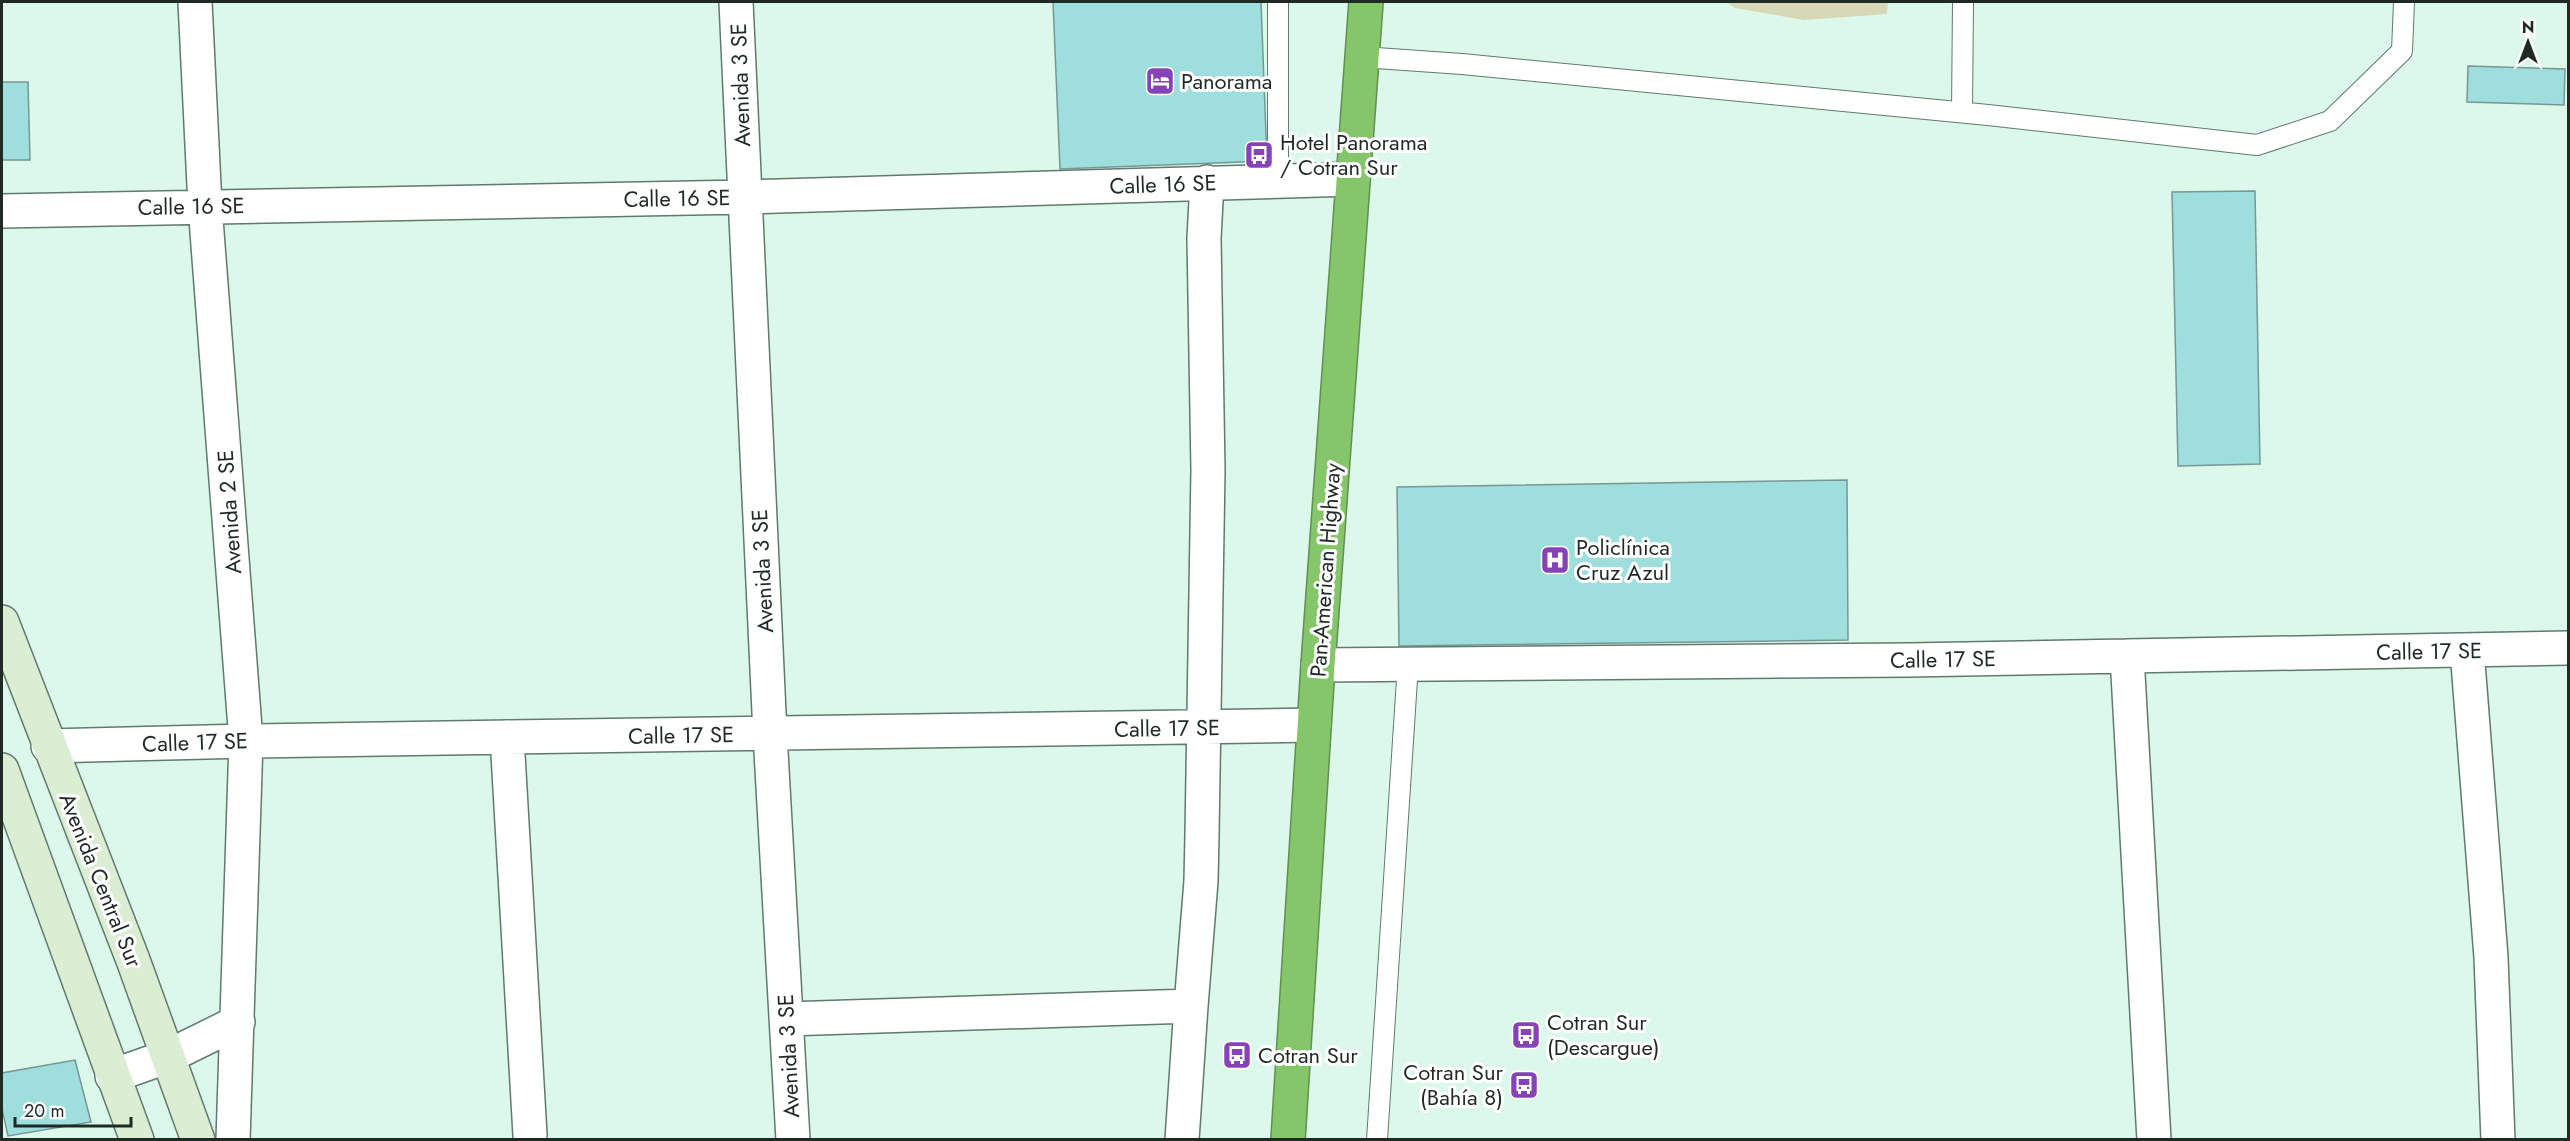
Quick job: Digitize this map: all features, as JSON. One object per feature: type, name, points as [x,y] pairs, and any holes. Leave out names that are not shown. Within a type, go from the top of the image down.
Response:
[{"type":"highway","name":"Pan-American Highway","points":[[1288,1140],[1318,665],[1366,2]]},
{"type":"street","name":"Avenida 2 SE","points":[[195,2],[205,206],[246,741],[233,1140]]},
{"type":"street","name":"Avenida 3 SE","points":[[736,2],[770,734],[793,1140]]},
{"type":"street","name":"Calle 16 SE","points":[[2,211],[744,196],[1353,179]]},
{"type":"street","points":[[1182,1140],[1201,881],[1208,470],[1204,238],[1207,182]]},
{"type":"street","name":"Avenida Central Sur","points":[[2,622],[169,1056],[198,1140]]},
{"type":"street","name":"Calle 17 SE","points":[[1318,665],[2127,656],[2568,648]]},
{"type":"street","points":[[2467,650],[2491,957],[2498,1140]]},
{"type":"street","points":[[2127,656],[2154,1140]]},
{"type":"street","name":"Calle 17 SE","points":[[48,746],[1314,725]]},
{"type":"street","points":[[507,737],[530,1136]]},
{"type":"street","points":[[2,770],[137,1140]]},
{"type":"street","points":[[786,1019],[1191,1006]]},
{"type":"street","points":[[112,1076],[169,1056],[238,1023]]},
{"type":"lane","points":[[1278,2],[1278,181]]},
{"type":"lane","points":[[1962,112],[1963,2]]},
{"type":"lane","points":[[1362,57],[1962,112],[2257,145],[2330,121],[2394,59],[2402,51],[2404,2]]},
{"type":"lane","points":[[1377,1140],[1408,664]]},
{"type":"green space","points":[[1726,2],[1888,2],[1887,14],[1804,20],[1735,8]]},
{"type":"building","name":"Panorama","points":[[1053,2],[1261,2],[1267,161],[1060,169]]},
{"type":"building","points":[[2468,66],[2565,69],[2564,105],[2467,102]]},
{"type":"building","points":[[2,82],[28,82],[30,160],[2,160]]},
{"type":"building","points":[[2255,191],[2260,464],[2178,466],[2172,192]]},
{"type":"building","points":[[1847,480],[1848,640],[1399,646],[1397,487]]},
{"type":"building","points":[[75,1060],[91,1122],[8,1136],[2,1109],[2,1073]]},
{"type":"place","name":"Panorama","points":[[1160,81]]},
{"type":"place","name":"Hotel Panorama / Cotran Sur","points":[[1259,155]]},
{"type":"place","name":"Policlínica Cruz Azul","points":[[1555,560]]},
{"type":"place","name":"Cotran Sur (Descargue)","points":[[1526,1035]]},
{"type":"place","name":"Cotran Sur","points":[[1237,1055]]},
{"type":"place","name":"Cotran Sur (Bahía 8)","points":[[1524,1085]]}]
